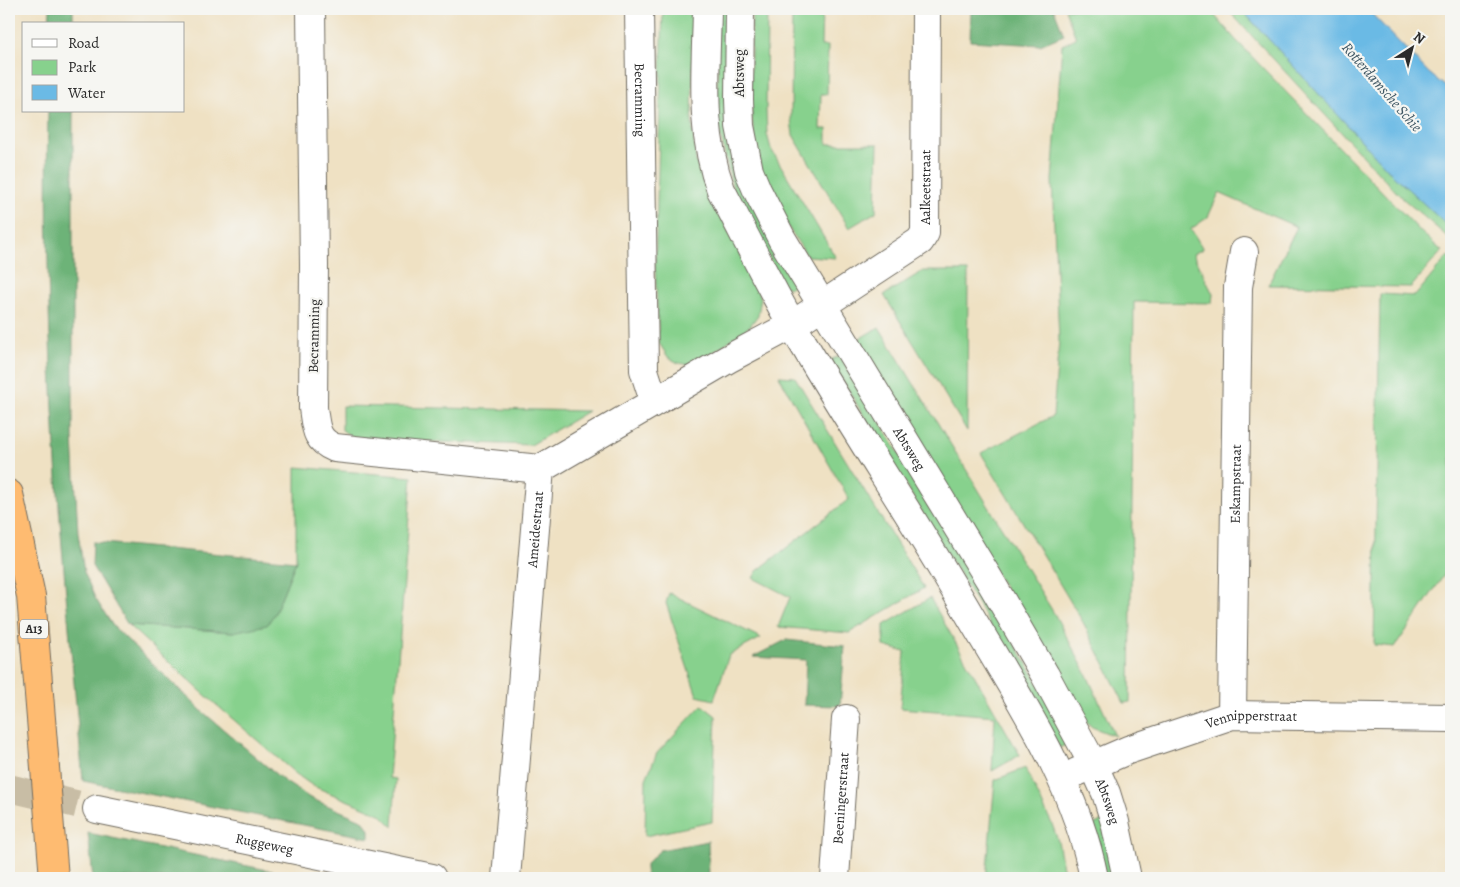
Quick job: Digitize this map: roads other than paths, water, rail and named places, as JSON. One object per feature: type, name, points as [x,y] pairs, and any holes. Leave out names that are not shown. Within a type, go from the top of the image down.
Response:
[{"type":"highway","name":"A13","points":[[9,494],[31,596],[54,878]]},
{"type":"street","name":"Becramming","points":[[311,9],[314,265],[313,408],[317,430],[324,444],[335,448],[540,469]]},
{"type":"street","name":"Becramming","points":[[639,9],[644,370],[654,401]]},
{"type":"street","points":[[707,9],[706,119],[714,172],[721,190],[792,325],[949,579],[1046,746],[1062,779],[1084,835],[1094,878]]},
{"type":"street","name":"Abtsweg","points":[[740,9],[740,126],[749,171],[757,190],[782,239],[994,587],[1094,764],[1115,822],[1127,878]]},
{"type":"street","name":"Aalkeetstraat","points":[[792,325],[920,241],[925,233],[926,9]]},
{"type":"street","name":"Eskampstraat","points":[[1232,715],[1238,288],[1244,252]]},
{"type":"street","points":[[540,469],[654,401],[792,325]]},
{"type":"street","name":"Ameidestraat","points":[[506,878],[540,469]]},
{"type":"street","name":"Vennipperstraat","points":[[1062,779],[1128,750],[1232,715],[1451,718]]},
{"type":"street","name":"Beeningerstraat","points":[[835,878],[846,719]]},
{"type":"street","name":"Ruggeweg","points":[[97,809],[432,878]]},
{"type":"water","name":"Rotterdamsche Schie","points":[[1241,9],[1367,9],[1429,73],[1451,91],[1451,229],[1393,175]]},
{"type":"tunnel","points":[[9,788],[97,809]]}]
